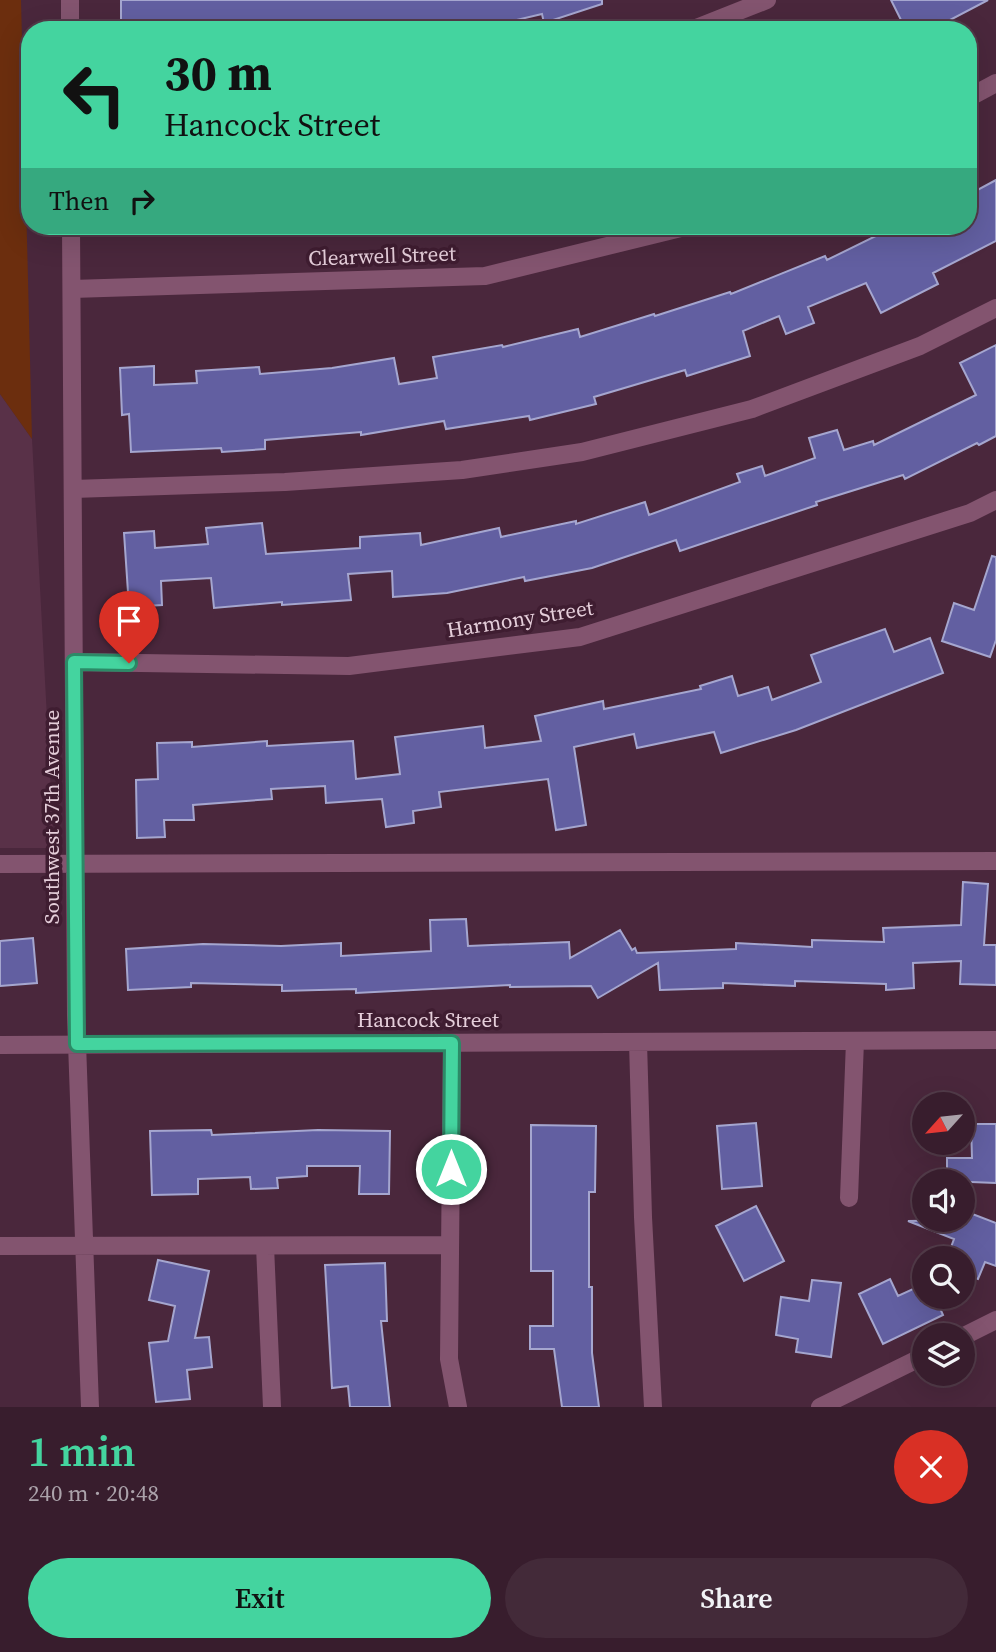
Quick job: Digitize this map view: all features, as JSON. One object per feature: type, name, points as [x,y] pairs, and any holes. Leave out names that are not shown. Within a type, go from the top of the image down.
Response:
[{"type":"street","points":[[70,0],[70,21]]},
{"type":"street","points":[[714,21],[767,0]]},
{"type":"street","points":[[977,93],[996,83]]},
{"type":"street","name":"Southwest 37th Avenue","points":[[71,235],[77,1044],[90,1407]]},
{"type":"street","name":"Clearwell Street","points":[[72,289],[485,276],[652,235]]},
{"type":"street","points":[[73,489],[285,482],[462,470],[582,452],[752,408],[920,346],[996,307]]},
{"type":"street","name":"Harmony Street","points":[[74,662],[349,666],[580,637],[971,513],[996,500]]},
{"type":"street","points":[[0,863],[996,861]]},
{"type":"street","name":"Hancock Street","points":[[0,1045],[996,1040]]},
{"type":"street","points":[[849,1198],[855,1041]]},
{"type":"street","points":[[638,1042],[643,1217],[653,1407]]},
{"type":"street","points":[[452,1043],[449,1359],[458,1407]]},
{"type":"street","points":[[0,1246],[450,1245]]},
{"type":"street","points":[[265,1246],[272,1407]]},
{"type":"street","points":[[975,1330],[996,1320]]},
{"type":"street","points":[[820,1407],[912,1362]]},
{"type":"shaded area","points":[[0,0],[21,0],[21,235],[27,235],[32,439],[0,394]]},
{"type":"shaded area","points":[[0,394],[32,439],[54,848],[0,848]]},
{"type":"building","points":[[121,0],[602,0],[602,4],[550,21],[544,21],[542,14],[512,21],[121,21]]},
{"type":"building","points":[[891,0],[988,0],[948,21],[902,21]]},
{"type":"building","points":[[996,180],[996,241],[933,273],[938,284],[881,313],[866,283],[808,307],[814,323],[786,334],[779,316],[743,331],[750,356],[687,376],[685,370],[594,397],[596,404],[530,420],[529,416],[446,429],[444,421],[361,435],[361,432],[265,440],[265,449],[131,452],[129,414],[122,415],[120,368],[154,366],[154,385],[197,383],[196,371],[259,367],[260,374],[332,368],[394,358],[399,384],[437,378],[433,357],[502,345],[503,347],[578,329],[580,337],[730,292],[731,294],[825,256],[827,260],[878,235],[977,235],[977,190]]},
{"type":"building","points":[[996,345],[996,436],[905,479],[903,475],[816,502],[817,505],[680,551],[676,540],[592,568],[525,581],[524,577],[447,593],[393,597],[392,571],[348,574],[351,600],[282,605],[282,602],[214,608],[211,578],[161,581],[162,605],[129,607],[124,533],[154,531],[155,548],[208,544],[206,528],[262,523],[266,554],[360,548],[360,537],[420,533],[421,545],[499,528],[501,537],[576,521],[576,524],[645,502],[649,515],[740,482],[737,474],[762,466],[765,476],[815,458],[809,438],[837,430],[844,450],[873,441],[874,445],[976,395],[960,363]]},
{"type":"building","points":[[992,556],[996,557],[996,640],[990,657],[942,641],[954,603],[974,610]]},
{"type":"building","points":[[885,629],[894,652],[930,638],[943,673],[796,730],[721,753],[714,732],[637,748],[634,734],[574,747],[586,825],[556,830],[548,779],[439,792],[441,807],[413,811],[414,823],[386,827],[382,799],[326,803],[325,786],[271,789],[272,799],[193,805],[194,820],[164,820],[165,837],[137,838],[136,780],[158,779],[157,743],[192,742],[192,747],[267,741],[267,746],[353,741],[356,779],[400,774],[395,737],[483,726],[485,748],[541,741],[535,716],[603,701],[604,709],[701,689],[700,686],[732,676],[738,696],[768,687],[772,700],[821,682],[811,655]]},
{"type":"building","points":[[963,882],[988,884],[984,945],[996,945],[996,985],[960,984],[961,961],[913,963],[914,988],[886,990],[886,984],[795,981],[795,986],[723,983],[723,988],[660,990],[658,963],[598,998],[591,986],[510,985],[356,993],[356,989],[282,991],[282,985],[191,983],[191,987],[128,990],[126,949],[203,944],[281,946],[341,943],[341,956],[431,951],[430,920],[466,919],[468,946],[569,942],[570,958],[620,930],[632,950],[635,948],[637,953],[736,949],[736,943],[812,947],[812,940],[884,942],[883,928],[961,925]]},
{"type":"building","points":[[33,938],[37,983],[0,986],[0,941]]},
{"type":"building","points":[[756,1123],[762,1186],[722,1189],[717,1126]]},
{"type":"building","points":[[975,1124],[996,1124],[996,1183],[975,1182],[975,1169],[947,1169],[947,1158],[972,1158],[972,1155],[975,1155]]},
{"type":"building","points":[[531,1125],[596,1126],[595,1192],[589,1192],[589,1287],[592,1287],[592,1353],[599,1407],[562,1407],[554,1349],[530,1349],[530,1326],[553,1326],[553,1271],[531,1271]]},
{"type":"building","points":[[211,1130],[212,1135],[318,1130],[390,1131],[389,1194],[359,1194],[360,1166],[307,1166],[307,1176],[277,1178],[278,1188],[251,1189],[250,1177],[198,1179],[198,1194],[152,1195],[150,1131]]},
{"type":"building","points":[[756,1206],[784,1261],[744,1281],[716,1226]]},
{"type":"building","points":[[975,1215],[996,1223],[996,1266],[985,1262],[978,1279],[975,1278],[975,1246],[951,1246],[954,1239],[936,1232],[975,1232]]},
{"type":"building","points":[[158,1260],[209,1271],[195,1338],[209,1337],[212,1367],[187,1370],[190,1399],[156,1402],[149,1343],[168,1341],[175,1306],[149,1300]]},
{"type":"building","points":[[385,1263],[387,1321],[381,1321],[390,1407],[350,1407],[348,1386],[332,1388],[325,1265]]},
{"type":"building","points":[[890,1279],[898,1296],[912,1290],[912,1309],[940,1309],[943,1315],[926,1323],[912,1323],[912,1330],[883,1344],[859,1294]]},
{"type":"building","points":[[812,1280],[841,1283],[831,1357],[796,1352],[798,1339],[776,1335],[781,1297],[809,1301]]},
{"type":"route","points":[[129,663],[74,662],[77,1044],[452,1043],[451,1169]]}]
